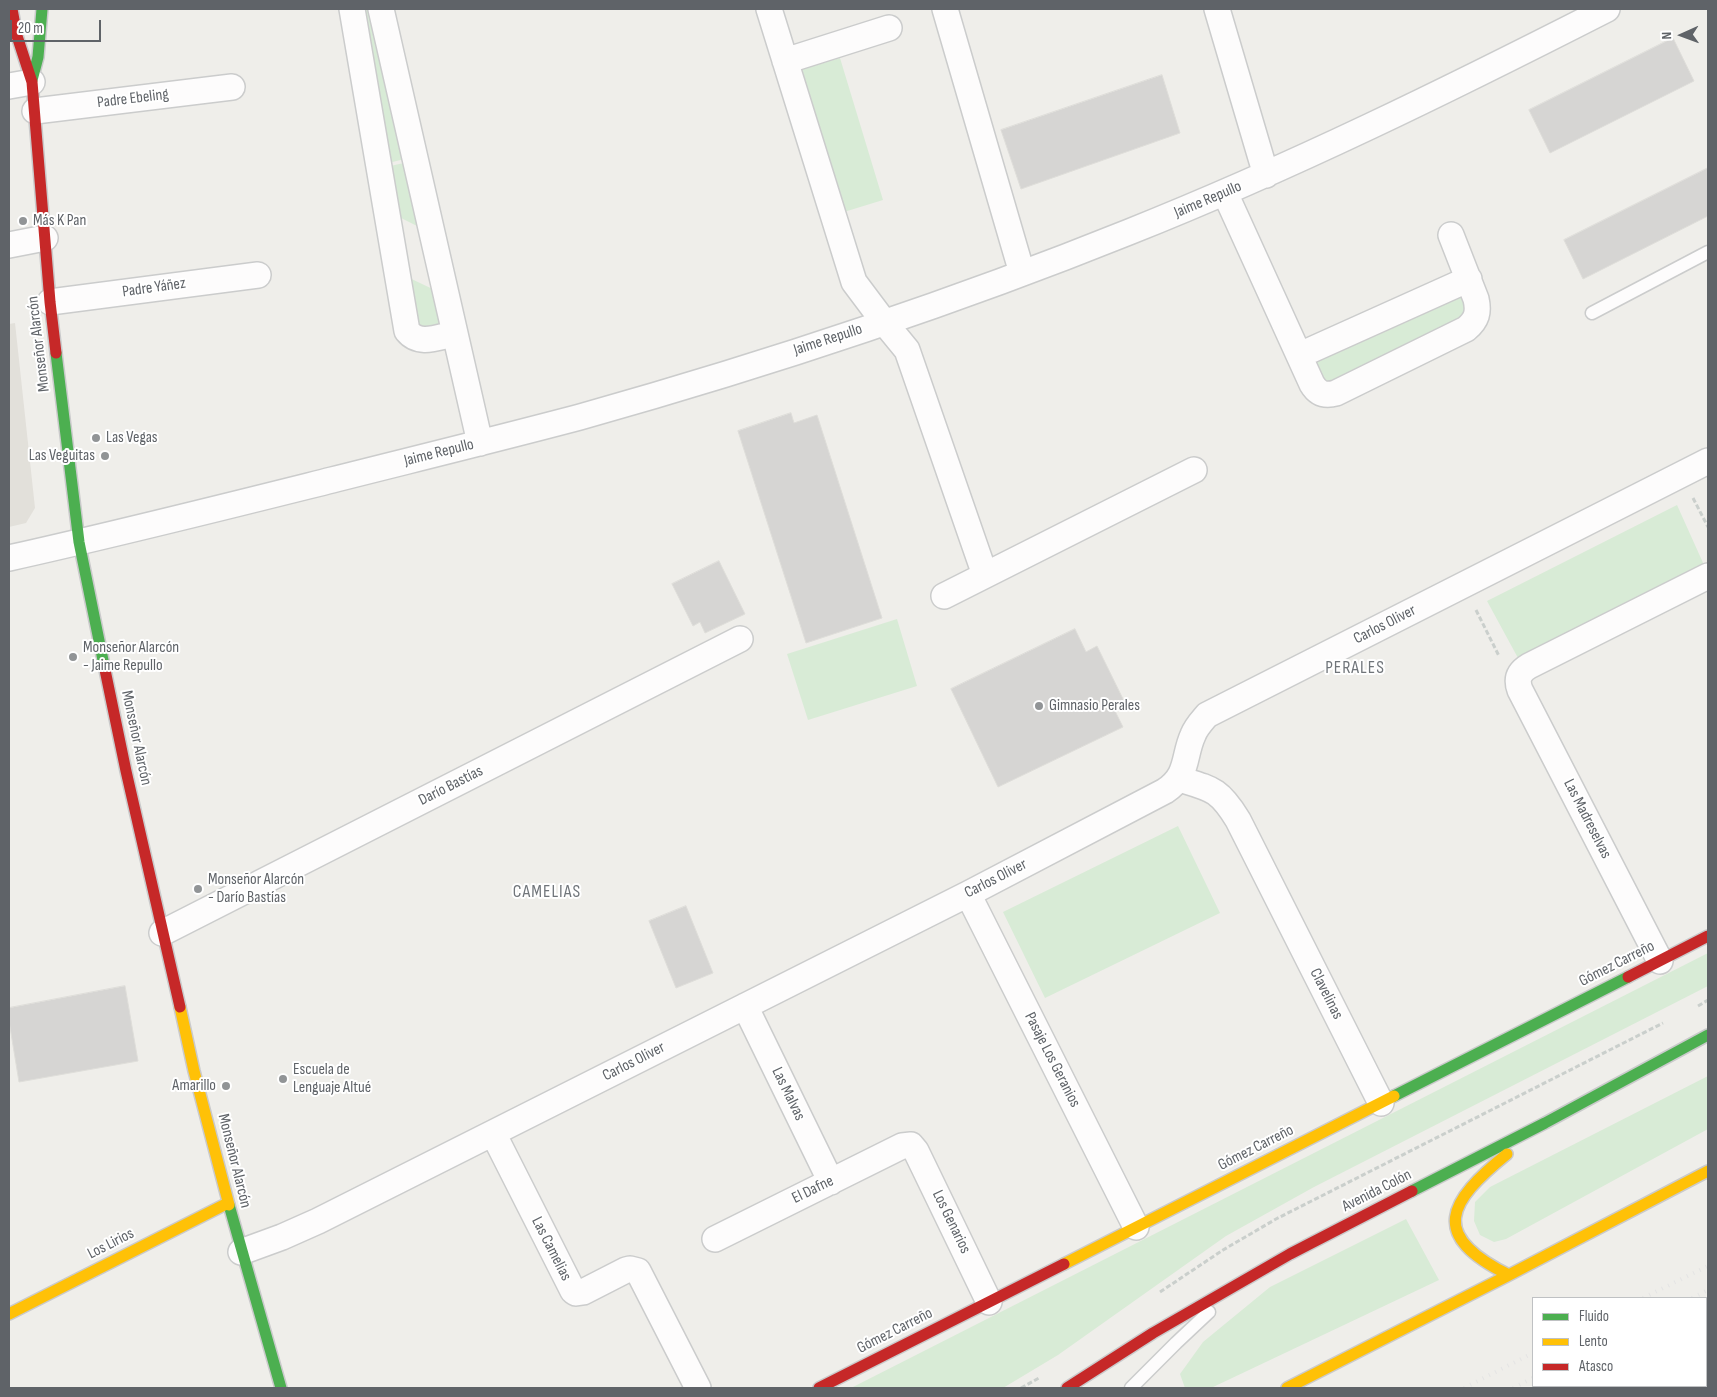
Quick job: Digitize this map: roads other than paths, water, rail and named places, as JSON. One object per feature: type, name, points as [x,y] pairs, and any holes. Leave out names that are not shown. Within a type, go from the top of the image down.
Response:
[{"type":"street","name":"Monseñor Alarcón","points":[[12,9],[17,36],[20,84],[35,111],[50,302],[79,542],[126,771],[194,1071],[241,1252],[281,1388]]},
{"type":"street","name":"Monseñor Alarcón","points":[[20,84],[38,57],[42,9]]},
{"type":"street","points":[[352,9],[407,331],[418,340],[454,334]]},
{"type":"street","points":[[381,9],[480,443]]},
{"type":"street","points":[[769,9],[854,282],[907,350],[985,575]]},
{"type":"street","points":[[945,9],[1022,273]]},
{"type":"street","points":[[1217,9],[1266,175]]},
{"type":"street","name":"Jaime Repullo","points":[[9,558],[480,443],[678,388],[884,322],[1022,273],[1225,193],[1495,66],[1607,9]]},
{"type":"street","points":[[785,61],[889,28]]},
{"type":"street","name":"Padre Ebeling","points":[[35,111],[232,87]]},
{"type":"street","points":[[379,167],[415,158]]},
{"type":"street","points":[[1225,193],[1316,390],[1322,394],[1336,393],[1466,329],[1473,323],[1477,316],[1478,308],[1469,279],[1451,235]]},
{"type":"street","points":[[9,245],[45,238]]},
{"type":"street","name":"Padre Yáñez","points":[[50,302],[258,274]]},
{"type":"street","points":[[1300,356],[1469,279]]},
{"type":"street","name":"Carlos Oliver","points":[[241,1252],[318,1221],[968,894],[1165,791],[1179,779],[1192,736],[1208,715],[1708,461]]},
{"type":"street","points":[[944,596],[1194,470]]},
{"type":"street","name":"Las Madreselvas","points":[[1660,961],[1520,690],[1518,677],[1522,670],[1529,666],[1708,576]]},
{"type":"street","name":"Darío Bastías","points":[[162,933],[740,639]]},
{"type":"street","name":"Clavelinas","points":[[1179,779],[1210,788],[1227,802],[1272,885],[1380,1103]]},
{"type":"street","name":"Pasaje Los Geranios","points":[[968,894],[1136,1227]]},
{"type":"street","name":"Gómez Carreño","points":[[819,1388],[1708,936]]},
{"type":"street","name":"Las Malvas","points":[[745,1006],[830,1182]]},
{"type":"street","name":"Avenida Colón","points":[[1066,1388],[1153,1333],[1290,1254],[1545,1123],[1708,1035]]},
{"type":"street","points":[[1509,1275],[1477,1258],[1458,1235],[1454,1222],[1458,1203],[1469,1187],[1545,1123]]},
{"type":"street","name":"Las Camelias","points":[[492,1133],[573,1291],[580,1293],[630,1269],[638,1271],[698,1388]]},
{"type":"street","name":"El Dafne","points":[[715,1239],[902,1146],[910,1145]]},
{"type":"street","name":"Los Genarios","points":[[910,1145],[916,1151],[989,1302]]},
{"type":"street","points":[[1287,1388],[1708,1171]]},
{"type":"street","name":"Los Lirios","points":[[9,1314],[228,1204]]},
{"type":"lane","points":[[1592,313],[1708,252]]},
{"type":"lane","points":[[1131,1388],[1212,1310],[1290,1254]]},
{"type":"railway","points":[[1645,1297],[1708,1266]]},
{"type":"railway","points":[[1694,1297],[1708,1290]]},
{"type":"railway","points":[[1464,1388],[1532,1354]]},
{"type":"railway","points":[[1513,1388],[1532,1378]]},
{"type":"place","name":"Más K Pan","points":[[23,221]]},
{"type":"place","name":"Las Vegas","points":[[96,438]]},
{"type":"place","name":"Las Veguitas","points":[[105,456]]},
{"type":"place","name":"Monseñor Alarcón - Jaime Repullo","points":[[73,657]]},
{"type":"place","name":"Gimnasio Perales","points":[[1039,706]]},
{"type":"place","name":"Monseñor Alarcón - Darío Bastías","points":[[198,889]]},
{"type":"place","name":"Escuela de Lenguaje Altué","points":[[283,1079]]},
{"type":"place","name":"Amarillo","points":[[226,1086]]},
{"type":"district","name":"PERALES","points":[[1355,668]]},
{"type":"district","name":"CAMELIAS","points":[[547,892]]}]
